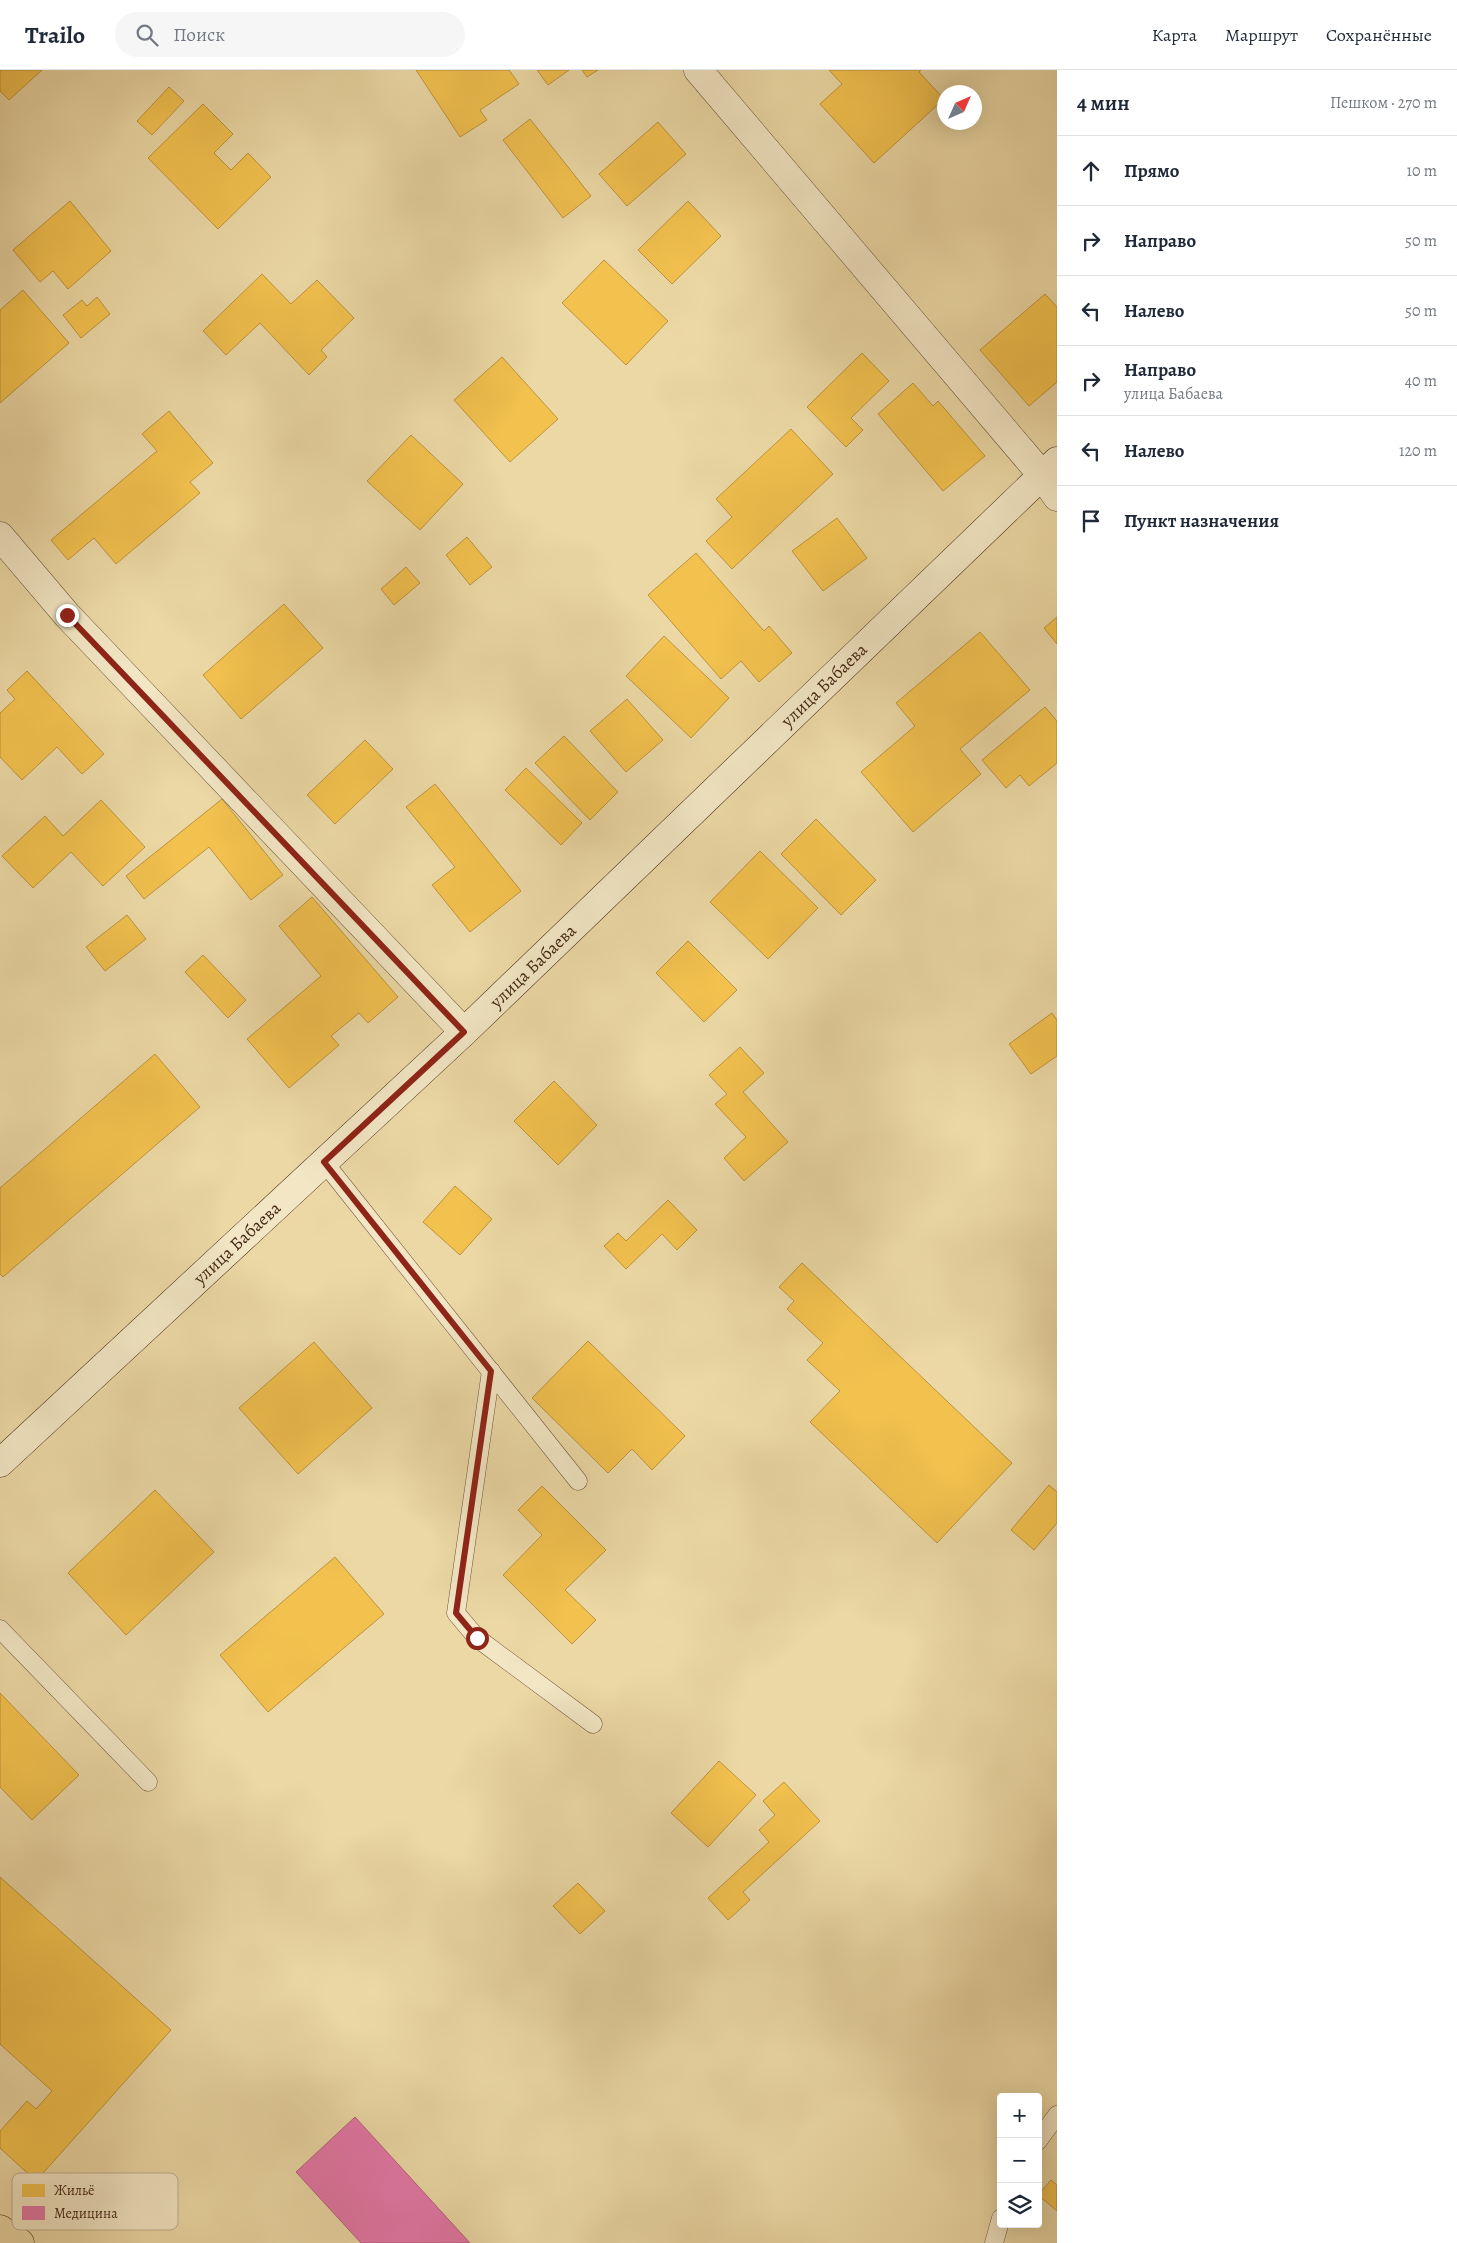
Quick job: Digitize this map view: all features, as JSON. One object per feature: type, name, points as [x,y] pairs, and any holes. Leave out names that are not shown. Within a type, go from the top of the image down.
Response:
[{"type":"main road","points":[[0,2229],[20,2243]]},
{"type":"street","points":[[698,70],[1052,478]]},
{"type":"street","name":"улица Бабаева","points":[[0,1462],[464,1032],[1052,478]]},
{"type":"street","points":[[0,536],[67,615],[464,1032]]},
{"type":"lane","points":[[324,1162],[578,1481]]},
{"type":"lane","points":[[491,1371],[456,1613],[477,1638],[593,1724]]},
{"type":"lane","points":[[0,1629],[148,1782]]},
{"type":"lane","points":[[1040,2138],[1057,2115]]},
{"type":"lane","points":[[994,2243],[998,2228]]},
{"type":"building: Жильё","points":[[0,70],[42,70],[9,100],[0,91]]},
{"type":"building: Жильё","points":[[416,70],[509,70],[519,84],[480,110],[487,120],[460,137]]},
{"type":"building: Жильё","points":[[537,70],[569,70],[548,85]]},
{"type":"building: Жильё","points":[[582,70],[598,70],[587,77]]},
{"type":"building: Жильё","points":[[829,70],[921,70],[919,72],[937,91],[937,105],[874,163],[820,104],[842,84]]},
{"type":"building: Жильё","points":[[169,87],[184,101],[152,135],[137,121]]},
{"type":"building: Жильё","points":[[203,104],[233,134],[214,153],[231,170],[248,153],[271,177],[218,229],[148,158]]},
{"type":"building: Жильё","points":[[530,119],[591,196],[563,218],[503,140]]},
{"type":"building: Жильё","points":[[658,122],[686,154],[627,206],[599,174]]},
{"type":"building: Жильё","points":[[70,201],[111,251],[68,289],[53,271],[40,282],[13,250]]},
{"type":"building: Жильё","points":[[688,201],[721,236],[672,284],[638,250]]},
{"type":"building: Жильё","points":[[604,260],[668,321],[626,365],[562,303]]},
{"type":"building: Жильё","points":[[262,274],[291,304],[317,280],[354,318],[321,350],[327,357],[309,375],[260,323],[226,355],[203,331]]},
{"type":"building: Жильё","points":[[23,290],[69,343],[0,403],[0,310]]},
{"type":"building: Жильё","points":[[1045,294],[1057,307],[1057,382],[1029,406],[980,350]]},
{"type":"building: Жильё","points":[[97,297],[110,314],[81,338],[63,315],[82,300],[87,306]]},
{"type":"building: Жильё","points":[[862,353],[889,381],[851,418],[863,430],[846,447],[807,407]]},
{"type":"building: Жильё","points":[[502,357],[558,419],[510,462],[454,400]]},
{"type":"building: Жильё","points":[[913,383],[933,406],[938,401],[985,456],[943,491],[878,414]]},
{"type":"building: Жильё","points":[[169,411],[213,463],[190,482],[200,493],[116,564],[94,538],[68,560],[51,540],[157,451],[142,434]]},
{"type":"building: Жильё","points":[[791,429],[833,474],[732,569],[706,541],[732,517],[716,499]]},
{"type":"building: Жильё","points":[[411,435],[463,484],[420,530],[367,481]]},
{"type":"building: Жильё","points":[[837,518],[867,558],[823,591],[792,551]]},
{"type":"building: Жильё","points":[[467,537],[492,567],[470,585],[446,555]]},
{"type":"building: Жильё","points":[[696,553],[764,631],[769,626],[792,653],[759,682],[741,661],[721,679],[648,595]]},
{"type":"building: Жильё","points":[[406,567],[420,583],[394,605],[381,589]]},
{"type":"building: Жильё","points":[[284,604],[323,648],[241,719],[203,675]]},
{"type":"building: Жильё","points":[[1057,617],[1057,644],[1044,628]]},
{"type":"building: Жильё","points":[[980,632],[1030,690],[960,749],[981,774],[913,832],[861,772],[915,726],[896,703]]},
{"type":"building: Жильё","points":[[664,636],[729,698],[691,738],[626,676]]},
{"type":"building: Жильё","points":[[27,671],[104,754],[82,774],[57,747],[22,780],[0,757],[0,713],[15,699],[7,690]]},
{"type":"building: Жильё","points":[[627,699],[663,740],[626,772],[590,731]]},
{"type":"building: Жильё","points":[[1045,707],[1057,721],[1057,763],[1029,786],[1020,775],[1006,788],[982,760]]},
{"type":"building: Жильё","points":[[564,736],[618,792],[590,820],[535,763]]},
{"type":"building: Жильё","points":[[365,740],[393,769],[335,824],[307,795]]},
{"type":"building: Жильё","points":[[526,768],[582,823],[561,845],[505,790]]},
{"type":"building: Жильё","points":[[435,784],[521,891],[470,932],[432,885],[455,867],[406,807]]},
{"type":"building: Жильё","points":[[222,799],[283,875],[251,900],[209,847],[144,899],[126,876]]},
{"type":"building: Жильё","points":[[101,800],[145,847],[103,886],[71,852],[33,888],[2,856],[45,816],[63,836]]},
{"type":"building: Жильё","points":[[816,819],[876,880],[841,915],[781,854]]},
{"type":"building: Жильё","points":[[760,851],[818,908],[768,959],[710,902]]},
{"type":"building: Жильё","points":[[312,897],[398,997],[368,1023],[359,1013],[331,1036],[339,1045],[289,1088],[247,1039],[321,976],[279,926]]},
{"type":"building: Жильё","points":[[127,915],[146,939],[105,971],[86,947]]},
{"type":"building: Жильё","points":[[688,941],[737,990],[704,1022],[656,973]]},
{"type":"building: Жильё","points":[[203,955],[246,1000],[228,1018],[185,972]]},
{"type":"building: Жильё","points":[[1052,1013],[1057,1020],[1057,1056],[1031,1074],[1009,1044]]},
{"type":"building: Жильё","points":[[740,1047],[764,1073],[743,1092],[788,1142],[744,1181],[724,1158],[746,1137],[715,1104],[727,1094],[709,1075]]},
{"type":"building: Жильё","points":[[155,1054],[200,1107],[3,1277],[0,1274],[0,1188]]},
{"type":"building: Жильё","points":[[554,1081],[597,1125],[558,1165],[514,1121]]},
{"type":"building: Жильё","points":[[455,1186],[492,1219],[460,1255],[423,1222]]},
{"type":"building: Жильё","points":[[668,1200],[697,1230],[677,1250],[662,1234],[626,1269],[604,1246],[618,1233],[626,1241]]},
{"type":"building: Жильё","points":[[802,1263],[1012,1463],[937,1543],[810,1422],[840,1391],[807,1360],[823,1343],[787,1309],[794,1301],[779,1287]]},
{"type":"building: Жильё","points":[[588,1341],[685,1436],[652,1470],[632,1449],[608,1473],[532,1398]]},
{"type":"building: Жильё","points":[[314,1342],[372,1408],[298,1474],[239,1408]]},
{"type":"building: Жильё","points":[[1049,1485],[1057,1492],[1057,1523],[1034,1550],[1011,1530]]},
{"type":"building: Жильё","points":[[542,1486],[606,1550],[565,1590],[596,1620],[572,1644],[503,1575],[542,1535],[518,1510]]},
{"type":"building: Жильё","points":[[155,1490],[214,1552],[126,1635],[68,1573]]},
{"type":"building: Жильё","points":[[335,1557],[384,1614],[268,1712],[220,1655]]},
{"type":"building: Жильё","points":[[0,1693],[79,1775],[32,1820],[0,1787]]},
{"type":"building: Жильё","points":[[719,1761],[756,1795],[708,1847],[671,1813]]},
{"type":"building: Жильё","points":[[784,1782],[820,1821],[743,1892],[750,1900],[728,1920],[708,1898],[769,1842],[759,1830],[775,1815],[763,1801]]},
{"type":"building: Жильё","points":[[0,1877],[171,2030],[43,2173],[27,2173],[0,2148],[0,2131],[27,2101],[36,2109],[52,2091],[0,2044]]},
{"type":"building: Жильё","points":[[578,1883],[605,1911],[580,1934],[553,1906]]},
{"type":"building: Жильё","points":[[1051,2180],[1057,2185],[1057,2211],[1042,2198],[1042,2190]]},
{"type":"building: Медицина","points":[[355,2117],[470,2243],[361,2243],[296,2172]]},
{"type":"route","points":[[67,615],[464,1032],[324,1162],[491,1371],[456,1613],[477,1638]]}]
